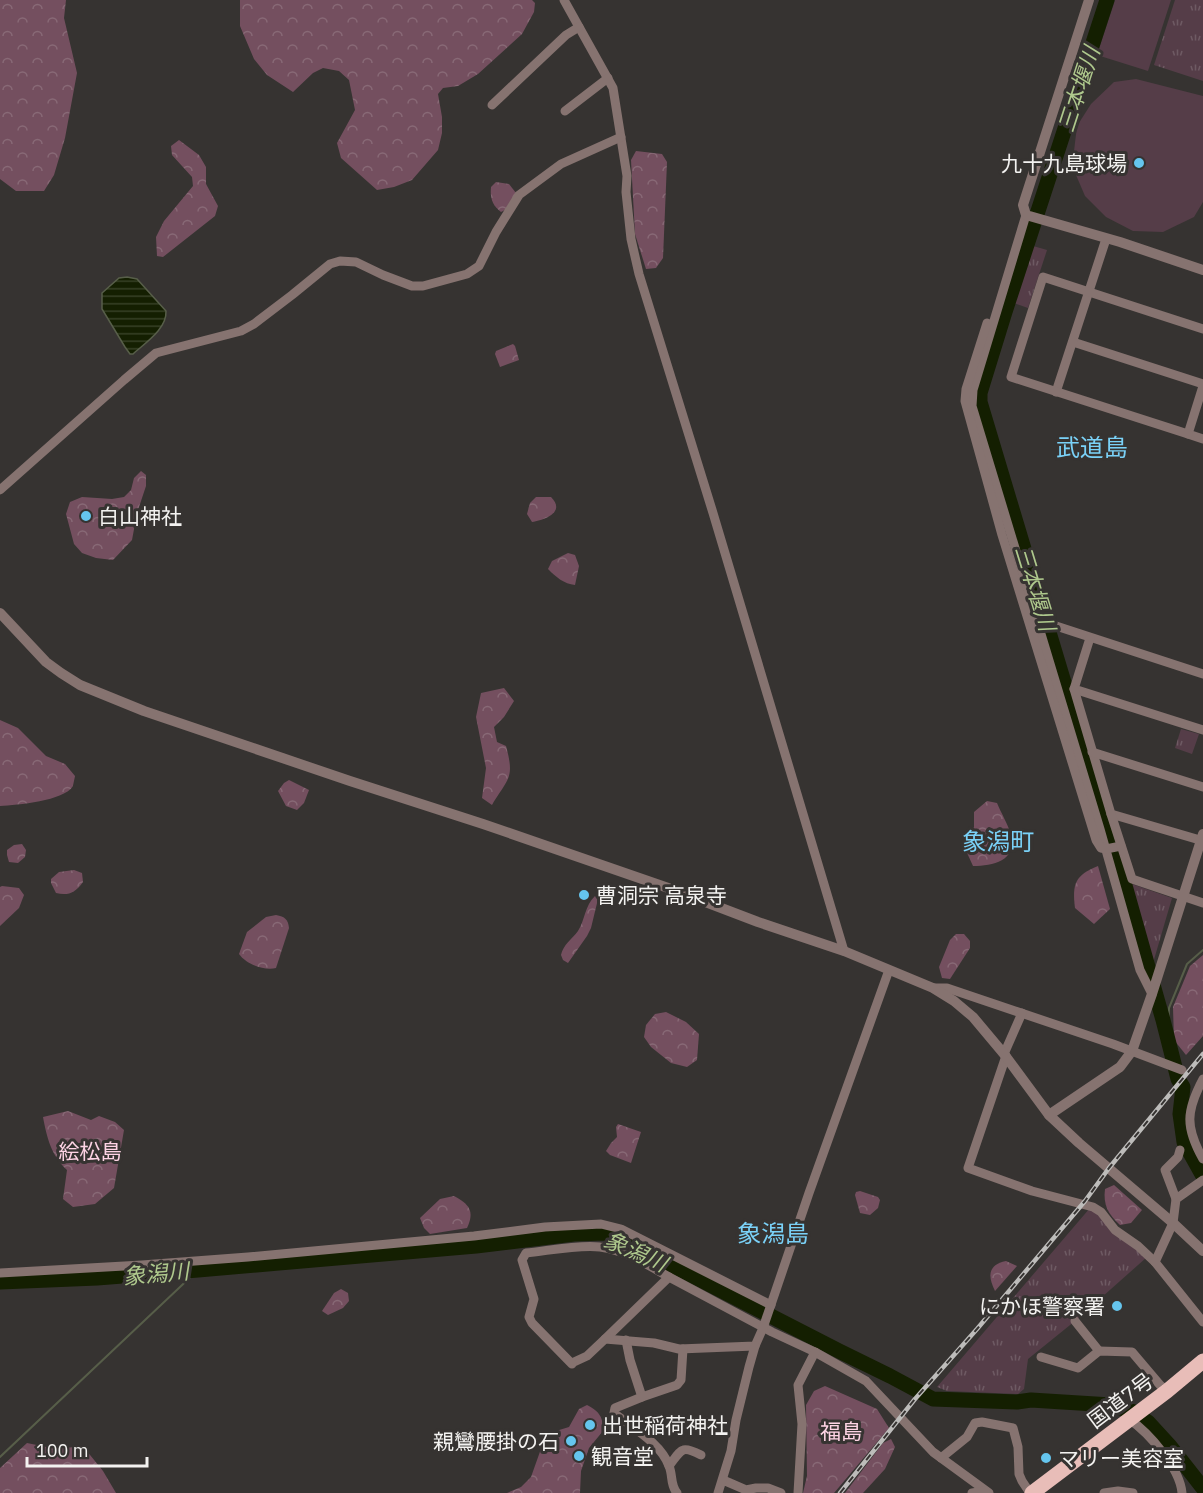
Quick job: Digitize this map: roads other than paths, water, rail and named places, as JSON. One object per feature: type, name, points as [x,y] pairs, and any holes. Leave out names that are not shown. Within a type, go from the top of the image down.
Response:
[{"type":"highway","name":"国道7号","points":[[1031,1493],[1167,1391],[1203,1361]]},
{"type":"street","points":[[564,0],[571,4],[579,27],[614,88],[627,176],[626,192],[631,239],[639,274],[844,951]]},
{"type":"street","points":[[1089,0],[1023,205],[1025,216],[973,390],[972,406],[1106,849],[1140,970],[1152,994]]},
{"type":"street","points":[[492,105],[566,36],[579,27]]},
{"type":"street","points":[[565,111],[608,78]]},
{"type":"street","points":[[0,490],[156,353],[241,331],[254,324],[330,264],[340,261],[356,262],[412,286],[423,286],[466,274],[479,266],[496,232],[519,195],[561,164],[621,137]]},
{"type":"street","points":[[1025,216],[1203,270]]},
{"type":"street","points":[[1025,216],[966,389],[965,401],[1002,535],[1096,840],[1101,848],[1121,846]]},
{"type":"street","points":[[1056,392],[1106,239]]},
{"type":"street","points":[[1203,329],[1043,277],[1011,377],[1203,439]]},
{"type":"street","points":[[1073,342],[1203,385],[1188,434]]},
{"type":"street","points":[[0,613],[46,662],[61,673],[80,685],[144,711],[483,824],[844,951],[933,988],[954,1001],[973,1017],[1005,1055],[1049,1115],[1203,1251]]},
{"type":"street","points":[[1039,628],[1050,624],[1203,674]]},
{"type":"street","points":[[1090,638],[1074,689],[1132,879],[1203,903]]},
{"type":"street","points":[[1074,689],[1203,730]]},
{"type":"street","points":[[1092,752],[1203,787]]},
{"type":"street","points":[[1049,1115],[1115,1071],[1132,1051],[1202,839],[1111,814]]},
{"type":"street","points":[[718,1493],[731,1451],[748,1367],[889,970]]},
{"type":"street","points":[[933,988],[946,988],[1022,1013],[1182,1070]]},
{"type":"street","points":[[1022,1013],[1005,1055],[968,1168],[1032,1191],[1093,1207],[1101,1212],[1114,1230],[1132,1241],[1155,1262],[1203,1322]]},
{"type":"street","points":[[1203,1079],[1195,1094],[1189,1123],[1203,1159]]},
{"type":"street","points":[[1155,1262],[1173,1223],[1176,1199],[1165,1170],[1178,1157],[1180,1150]]},
{"type":"street","points":[[1176,1199],[1199,1183]]},
{"type":"street","points":[[0,1273],[198,1261],[474,1236],[545,1227],[601,1224],[621,1229],[771,1305]]},
{"type":"street","points":[[669,1277],[587,1356],[573,1363],[532,1323],[529,1317],[534,1299],[522,1260],[526,1253],[599,1247],[636,1259],[866,1381],[919,1438],[941,1458],[987,1492]]},
{"type":"street","points":[[1075,1321],[1099,1351]]},
{"type":"street","points":[[605,1339],[654,1343],[679,1349],[755,1346]]},
{"type":"street","points":[[626,1340],[642,1397]]},
{"type":"street","points":[[677,1493],[673,1488],[669,1466],[661,1452],[635,1428],[614,1413],[615,1408],[677,1385],[681,1380],[683,1349]]},
{"type":"street","points":[[1041,1357],[1078,1368],[1099,1351],[1132,1352],[1167,1391]]},
{"type":"street","points":[[798,1493],[802,1424],[798,1385],[815,1352]]},
{"type":"street","points":[[1130,1418],[1167,1458],[1175,1470],[1182,1493]]},
{"type":"street","points":[[941,1458],[967,1437],[975,1423],[982,1422],[1013,1428],[1018,1447],[1019,1474],[1031,1493]]},
{"type":"street","points":[[669,1466],[685,1449],[701,1455]]},
{"type":"street","points":[[723,1480],[746,1490],[768,1488],[781,1493]]},
{"type":"street","points":[[1104,1493],[1118,1491],[1132,1493]]},
{"type":"street","points":[[972,1493],[987,1492]]},
{"type":"waterway","name":"三本堰川","points":[[1107,0],[1005,312],[980,393],[980,402],[1126,889],[1178,1079],[1183,1087],[1180,1114],[1184,1142],[1203,1176]]},
{"type":"waterway","points":[[1168,1040],[1169,1008],[1187,964],[1203,950]]},
{"type":"waterway","name":"象潟川","points":[[0,1282],[97,1278],[198,1270],[476,1246],[574,1234],[605,1233],[619,1238],[933,1399],[1017,1402],[1031,1400],[1111,1405],[1134,1412],[1148,1422],[1170,1446],[1202,1487]]},
{"type":"waterway","points":[[0,1457],[198,1270]]},
{"type":"railway","points":[[840,1493],[915,1399],[1085,1201],[1109,1168],[1203,1054]]},
{"type":"place","name":"九十九島球場","points":[[1139,163]]},
{"type":"place","name":"白山神社","points":[[86,516]]},
{"type":"place","name":"曹洞宗 高泉寺","points":[[584,895]]},
{"type":"place","name":"にかほ警察署","points":[[1117,1306]]},
{"type":"place","name":"出世稲荷神社","points":[[590,1425]]},
{"type":"place","name":"親鸞腰掛の石","points":[[571,1441]]},
{"type":"place","name":"観音堂","points":[[579,1456]]},
{"type":"place","name":"マリー美容室","points":[[1046,1458]]},
{"type":"district","name":"武道島","points":[[1092,447]]},
{"type":"district","name":"象潟町","points":[[998,841]]},
{"type":"district","name":"象潟島","points":[[773,1233]]},
{"type":"park label","name":"絵松島","points":[[90,1151]]},
{"type":"park label","name":"福島","points":[[841,1431]]}]
